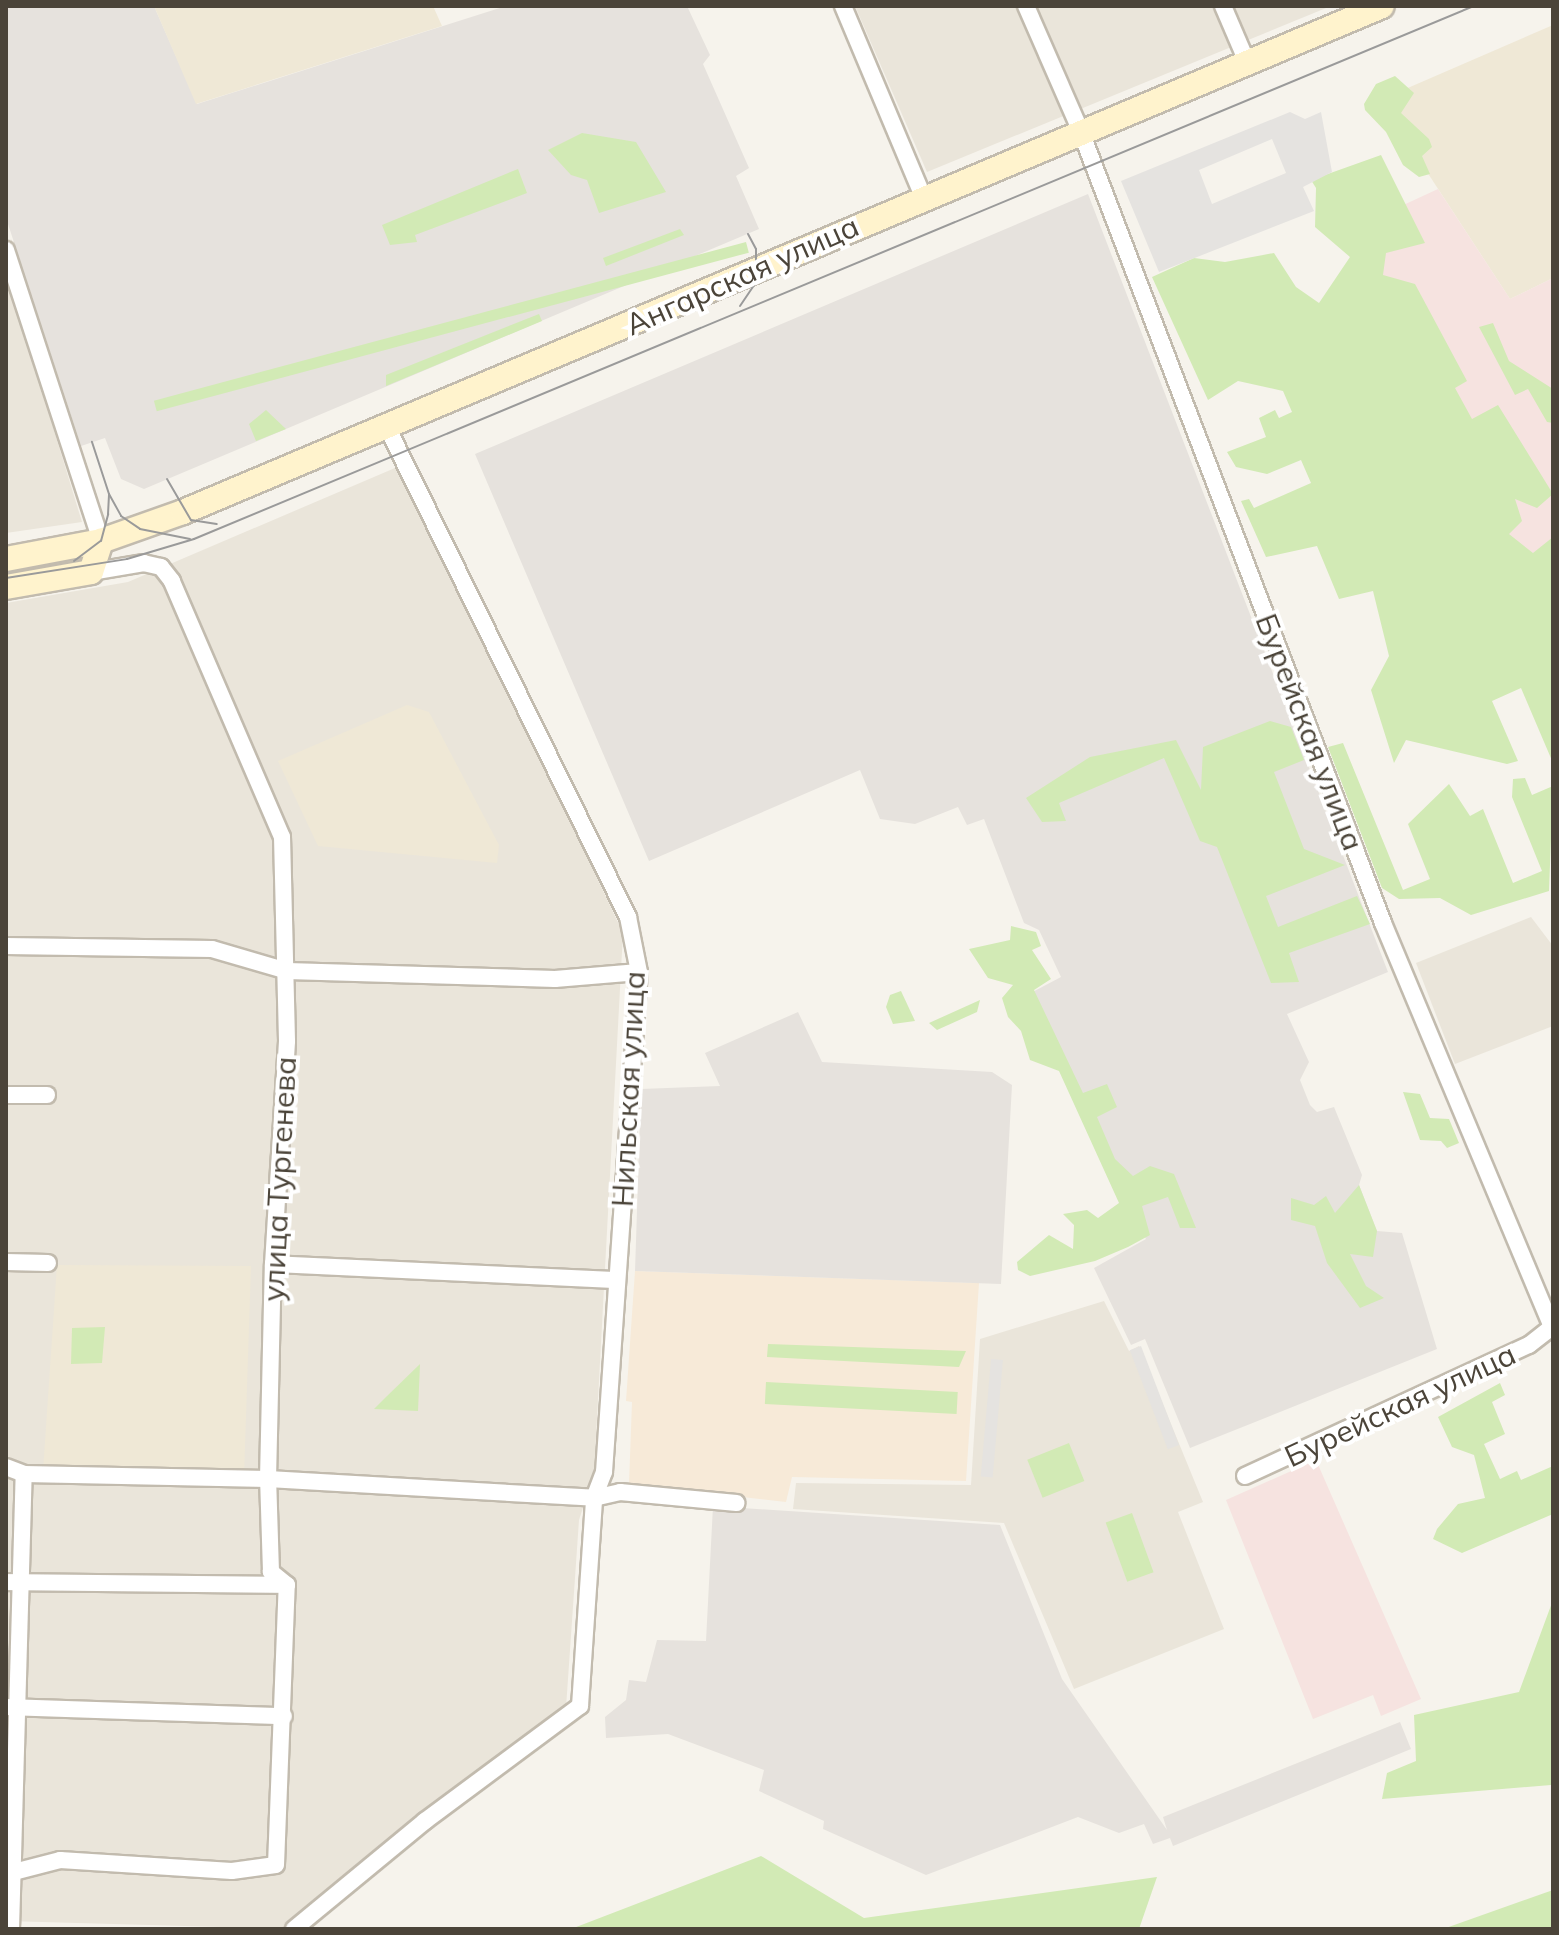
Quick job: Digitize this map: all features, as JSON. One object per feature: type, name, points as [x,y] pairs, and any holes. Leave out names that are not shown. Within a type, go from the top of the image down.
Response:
[{"type":"main road","name":"Ангарская улица","points":[[6,587],[99,560],[388,429],[923,196],[1382,6]]},
{"type":"main road","name":"Ангарская улица","points":[[6,559],[99,560]]},
{"type":"street","points":[[843,6],[923,196]]},
{"type":"street","name":"Бурейская улица","points":[[1026,6],[1081,132],[1383,923],[1552,1329],[1529,1345],[1245,1476]]},
{"type":"street","points":[[1223,6],[1247,62]]},
{"type":"street","points":[[6,250],[99,560]]},
{"type":"street","name":"Нильская улица","points":[[294,1929],[425,1821],[580,1706],[594,1498],[604,1472],[639,972],[628,917],[388,429]]},
{"type":"street","name":"улица Тургенева","points":[[8,1874],[60,1860],[232,1871],[276,1865],[287,1585],[271,1572],[268,1479],[273,1264],[287,971],[282,837],[172,581],[161,567],[99,560]]},
{"type":"street","points":[[6,946],[212,949],[287,971],[555,979],[639,972]]},
{"type":"street","points":[[6,1095],[47,1095]]},
{"type":"street","points":[[6,1262],[48,1263]]},
{"type":"street","points":[[273,1264],[617,1280]]},
{"type":"street","points":[[6,1467],[24,1474],[268,1479],[594,1498],[620,1492],[736,1503]]},
{"type":"street","points":[[11,1929],[8,1874],[12,1707],[24,1583],[24,1474]]},
{"type":"street","points":[[6,1582],[287,1585]]},
{"type":"street","points":[[12,1707],[284,1716]]},
{"type":"shaded area","points":[[6,6],[154,6],[197,104],[506,6],[687,6],[710,55],[703,64],[749,168],[736,176],[759,229],[144,489],[121,479],[105,438],[81,446],[6,218]]},
{"type":"shaded area","points":[[154,6],[433,6],[442,26],[196,104]]},
{"type":"shaded area","points":[[855,6],[1331,6],[927,172]]},
{"type":"shaded area","points":[[1553,25],[1553,278],[1510,299],[1380,100]]},
{"type":"shaded area","points":[[1290,112],[1305,119],[1321,112],[1332,172],[1303,187],[1314,211],[1159,272],[1121,181]],"holes":[[[1272,139],[1286,173],[1212,204],[1199,170]]]},
{"type":"shaded area","points":[[1438,189],[1510,299],[1553,278],[1553,551],[1529,572],[1354,279],[1345,232]]},
{"type":"shaded area","points":[[1088,194],[1388,972],[1287,1014],[1309,1062],[1300,1080],[1310,1105],[1317,1112],[1334,1107],[1362,1175],[1359,1185],[1377,1231],[1402,1233],[1437,1349],[1190,1448],[1145,1339],[1131,1345],[1094,1268],[1146,1239],[1025,996],[1061,977],[1039,930],[1024,923],[984,819],[967,825],[958,807],[915,824],[880,819],[860,770],[649,861],[475,454]]},
{"type":"shaded area","points":[[6,273],[82,522],[6,533]]},
{"type":"shaded area","points":[[402,465],[623,933],[594,1474],[579,1520],[566,1708],[289,1929],[6,1921],[6,603],[128,582]]},
{"type":"shaded area","points":[[407,705],[429,712],[499,845],[497,863],[318,846],[278,761]]},
{"type":"shaded area","points":[[1531,917],[1553,946],[1553,1026],[1455,1064],[1416,963]]},
{"type":"shaded area","points":[[798,1012],[822,1062],[992,1072],[1012,1085],[1001,1284],[635,1271],[641,1089],[720,1086],[705,1053]]},
{"type":"shaded area","points":[[57,1265],[251,1266],[244,1477],[136,1475],[130,1468],[107,1466],[99,1474],[43,1471]]},
{"type":"shaded area","points":[[635,1271],[979,1283],[966,1481],[792,1477],[786,1502],[629,1484],[632,1402],[626,1401]]},
{"type":"shaded area","points":[[1104,1301],[1129,1351],[1139,1346],[1203,1502],[1178,1512],[1224,1629],[1074,1689],[1004,1523],[793,1509],[796,1483],[971,1485],[980,1339]]},
{"type":"shaded area","points":[[1141,1346],[1179,1445],[1168,1449],[1130,1350]]},
{"type":"shaded area","points":[[991,1359],[1003,1360],[993,1478],[981,1477]]},
{"type":"shaded area","points":[[1316,1460],[1421,1699],[1381,1716],[1373,1695],[1313,1719],[1226,1500]]},
{"type":"shaded area","points":[[713,1506],[1000,1525],[1062,1679],[1167,1830],[1163,1817],[1400,1722],[1411,1749],[1173,1846],[1170,1838],[1153,1844],[1144,1824],[1119,1833],[1078,1817],[926,1875],[823,1829],[824,1821],[759,1791],[764,1770],[668,1734],[606,1738],[605,1717],[626,1700],[629,1680],[646,1682],[657,1640],[706,1641]]},
{"type":"green space","points":[[1395,76],[1414,93],[1401,113],[1429,139],[1432,147],[1422,156],[1430,174],[1419,177],[1403,165],[1386,132],[1365,110],[1364,104],[1376,84]]},
{"type":"green space","points":[[582,133],[636,142],[666,192],[599,213],[587,180],[571,175],[548,150]]},
{"type":"green space","points":[[1381,155],[1425,243],[1386,253],[1383,275],[1415,284],[1467,381],[1455,388],[1472,419],[1498,405],[1553,494],[1537,508],[1515,499],[1522,521],[1509,534],[1533,553],[1553,537],[1553,763],[1521,688],[1492,701],[1518,761],[1507,764],[1406,740],[1394,763],[1371,690],[1389,656],[1373,591],[1339,599],[1317,546],[1266,557],[1241,501],[1249,499],[1254,508],[1311,483],[1301,460],[1267,474],[1236,467],[1227,452],[1266,437],[1259,418],[1275,410],[1279,418],[1292,412],[1283,391],[1238,381],[1208,400],[1152,277],[1194,258],[1225,262],[1274,253],[1296,287],[1319,303],[1350,257],[1315,227],[1316,188],[1311,180]]},
{"type":"green space","points":[[518,169],[527,193],[415,235],[417,242],[390,245],[382,225]]},
{"type":"green space","points":[[680,229],[684,235],[606,266],[603,258]]},
{"type":"green space","points":[[746,242],[749,253],[157,411],[154,401]]},
{"type":"green space","points":[[539,314],[542,321],[386,386],[386,375]]},
{"type":"green space","points":[[1493,323],[1509,361],[1553,389],[1553,423],[1547,422],[1528,389],[1515,395],[1479,327]]},
{"type":"green space","points":[[266,410],[286,429],[256,441],[249,424]]},
{"type":"green space","points":[[1270,721],[1291,727],[1304,760],[1274,772],[1304,849],[1345,865],[1266,896],[1278,927],[1357,896],[1370,924],[1289,953],[1299,982],[1271,983],[1217,847],[1200,841],[1164,758],[1059,803],[1066,821],[1042,822],[1026,798],[1090,757],[1176,740],[1201,790],[1203,747]]},
{"type":"green space","points":[[1343,743],[1403,890],[1430,879],[1408,824],[1449,784],[1470,816],[1483,809],[1513,883],[1542,871],[1512,797],[1513,779],[1525,778],[1532,795],[1553,786],[1549,891],[1471,915],[1440,898],[1399,899],[1382,888],[1328,747]]},
{"type":"green space","points":[[1011,926],[1036,932],[1041,946],[1032,950],[1051,979],[1034,990],[1083,1093],[1107,1084],[1117,1107],[1097,1117],[1115,1159],[1133,1176],[1150,1166],[1174,1174],[1196,1228],[1180,1228],[1168,1197],[1142,1206],[1150,1235],[1128,1247],[1095,1261],[1030,1276],[1018,1270],[1017,1262],[1049,1235],[1073,1249],[1074,1225],[1063,1214],[1087,1210],[1098,1218],[1119,1203],[1059,1071],[1030,1060],[1021,1031],[1008,1017],[1002,998],[1013,985],[988,978],[969,949],[1010,940]]},
{"type":"green space","points":[[901,991],[915,1021],[893,1024],[886,1007],[890,995]]},
{"type":"green space","points":[[980,1000],[977,1012],[937,1030],[929,1023]]},
{"type":"green space","points":[[1403,1092],[1420,1094],[1430,1118],[1449,1119],[1459,1143],[1447,1148],[1441,1141],[1420,1140]]},
{"type":"green space","points":[[1359,1185],[1377,1231],[1373,1257],[1350,1254],[1366,1286],[1384,1298],[1360,1308],[1327,1263],[1315,1226],[1291,1220],[1291,1198],[1314,1205],[1326,1196],[1335,1213]]},
{"type":"green space","points":[[105,1327],[102,1363],[71,1364],[72,1328]]},
{"type":"green space","points":[[768,1344],[966,1351],[959,1367],[767,1357]]},
{"type":"green space","points":[[420,1364],[418,1411],[374,1409],[385,1398]]},
{"type":"green space","points":[[766,1382],[958,1392],[957,1414],[765,1404]]},
{"type":"green space","points":[[1500,1383],[1505,1395],[1492,1402],[1505,1434],[1484,1444],[1500,1479],[1517,1471],[1521,1480],[1553,1466],[1553,1514],[1462,1553],[1433,1539],[1437,1529],[1458,1504],[1485,1498],[1474,1455],[1452,1447],[1438,1417]]},
{"type":"green space","points":[[1069,1443],[1084,1481],[1043,1498],[1027,1460]]},
{"type":"green space","points":[[1132,1513],[1154,1572],[1127,1582],[1106,1523]]},
{"type":"green space","points":[[1553,1600],[1551,1785],[1382,1799],[1387,1773],[1416,1761],[1414,1715],[1519,1692]]},
{"type":"green space","points":[[761,1856],[864,1918],[1157,1877],[1139,1929],[571,1929]]},
{"type":"green space","points":[[1553,1890],[1553,1929],[1443,1929]]},
{"type":"tram line","points":[[6,578],[127,559],[194,539],[1474,6]]},
{"type":"tram line","points":[[740,306],[756,282],[756,249],[748,234]]},
{"type":"tram line","points":[[74,561],[101,541],[108,514],[109,494],[92,442]]},
{"type":"tram line","points":[[167,479],[191,520],[217,524]]},
{"type":"tram line","points":[[109,494],[121,516],[140,529],[190,539]]}]
